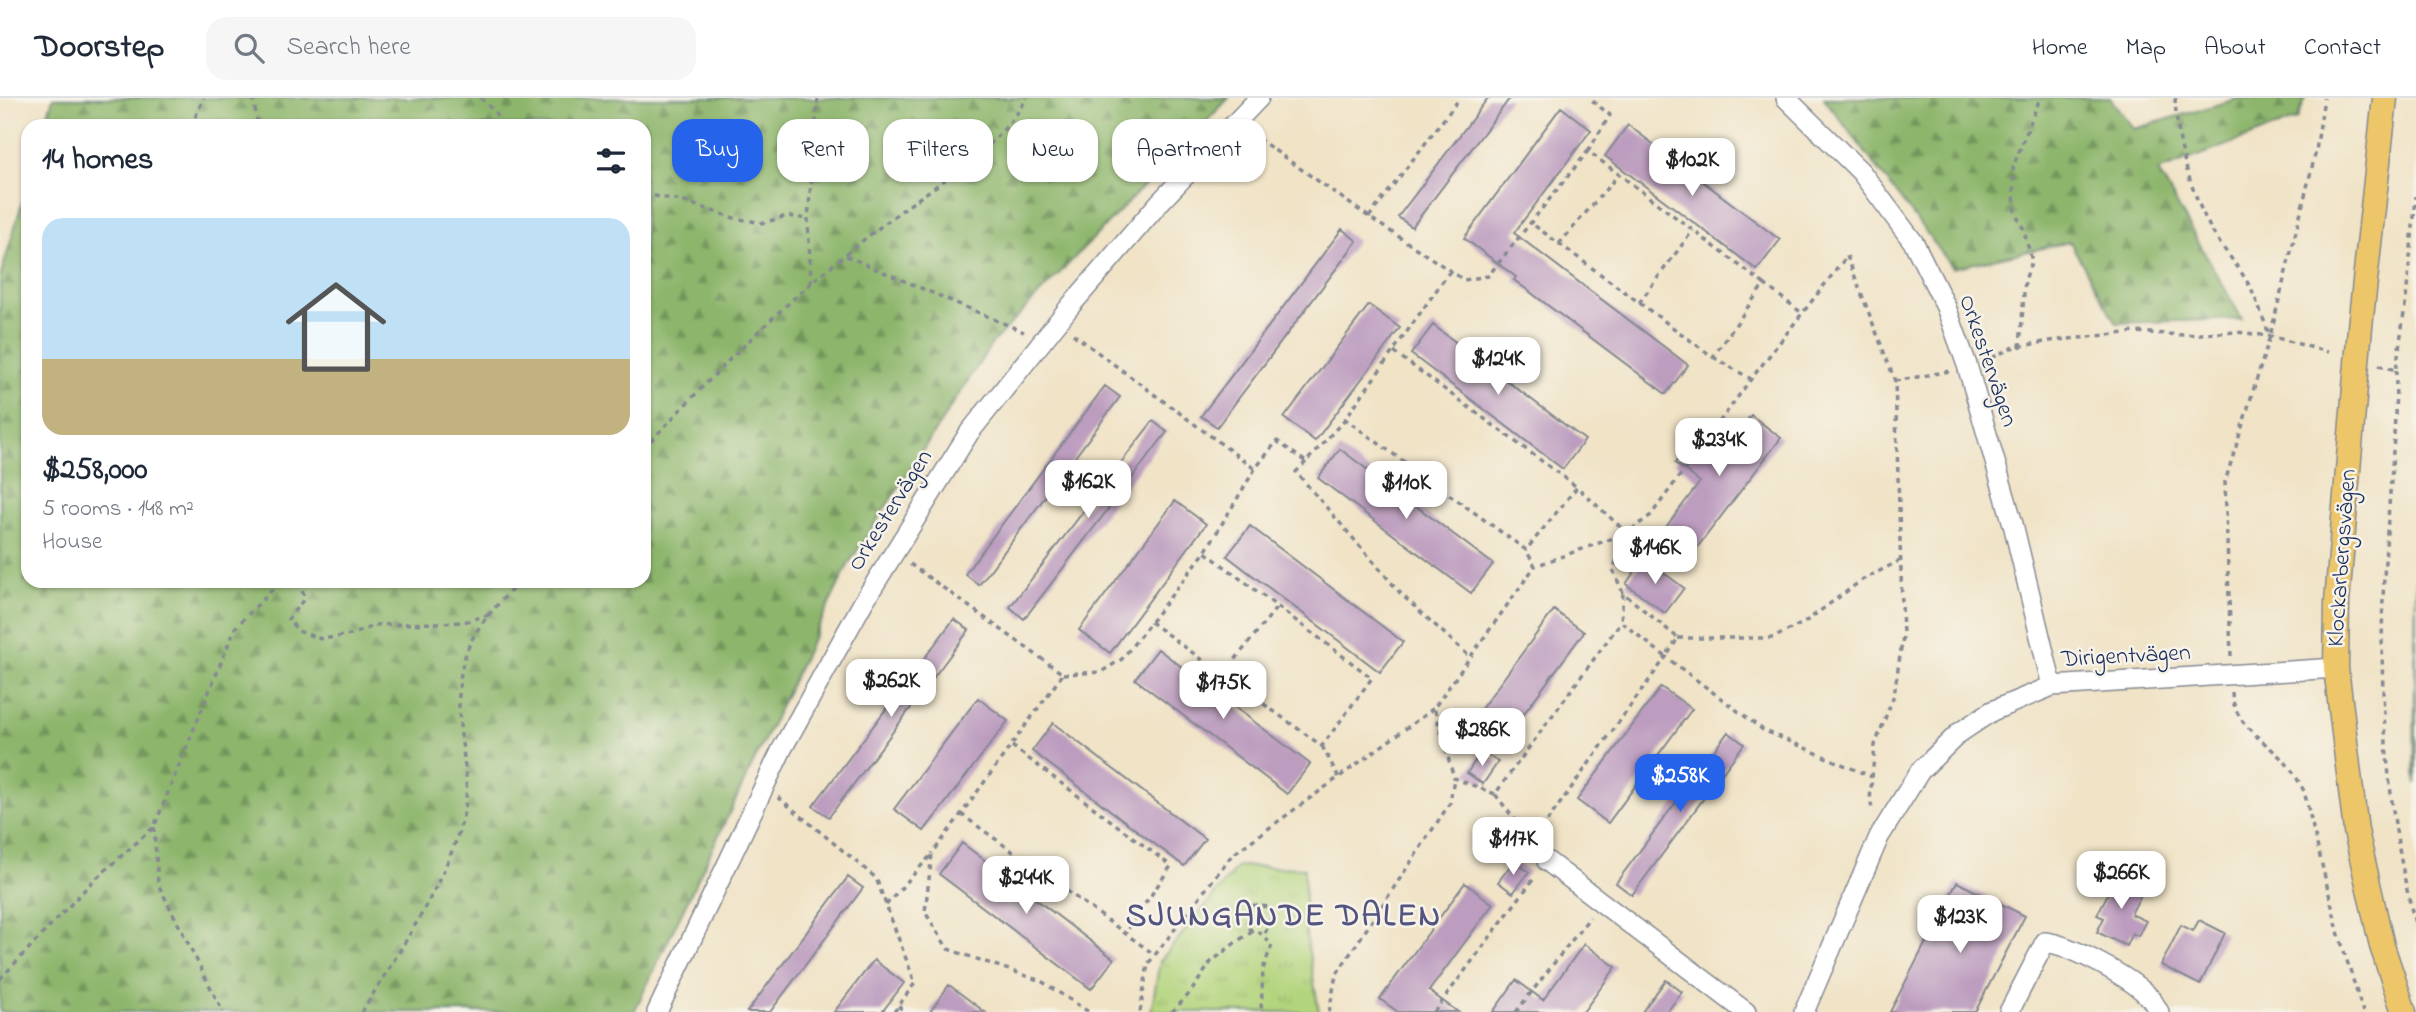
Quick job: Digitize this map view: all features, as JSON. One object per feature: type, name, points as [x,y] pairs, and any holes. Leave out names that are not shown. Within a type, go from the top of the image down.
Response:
[{"type":"main road","name":"Klockarbergsvägen","points":[[2385,98],[2360,327],[2337,603],[2336,668],[2356,831],[2382,946],[2403,1012]]},
{"type":"street","name":"Orkestervägen","points":[[1236,119],[1259,98]]},
{"type":"street","name":"Orkestervägen","points":[[1786,98],[1861,172],[1914,243],[1946,307],[1967,365],[2013,524],[2052,686]]},
{"type":"street","name":"Orkestervägen","points":[[657,1012],[782,749],[894,552],[969,433],[1043,340],[1178,182]]},
{"type":"street","name":"Dirigentvägen","points":[[1804,1012],[1879,837],[1920,771],[1959,733],[1992,711],[2052,686],[2336,668]]},
{"type":"street","points":[[1546,861],[1746,1012]]},
{"type":"street","points":[[2009,1012],[2045,942],[2059,944],[2129,980],[2151,999],[2159,1012]]},
{"type":"path","points":[[194,119],[204,98]]},
{"type":"path","points":[[253,98],[257,119]]},
{"type":"path","points":[[481,98],[499,119]]},
{"type":"path","points":[[811,283],[808,219],[818,98]]},
{"type":"path","points":[[651,441],[721,367],[811,283],[897,214],[954,175],[988,146],[1027,98]]},
{"type":"path","points":[[1369,217],[1460,98]]},
{"type":"path","points":[[1266,144],[1464,280],[1488,276],[1588,151],[1610,115],[1589,98]]},
{"type":"path","points":[[2020,347],[2025,280],[2032,261],[2023,228],[2015,212],[2013,167],[2040,98]]},
{"type":"path","points":[[2175,98],[2176,117],[2189,181],[2211,229],[2255,298],[2270,336]]},
{"type":"path","points":[[2323,98],[2316,151],[2270,336],[2225,482],[2232,699],[2241,720],[2282,758],[2305,791],[2339,935],[2363,1012]]},
{"type":"path","points":[[1588,151],[1802,313]]},
{"type":"path","points":[[1559,244],[1619,174]]},
{"type":"path","points":[[651,195],[682,201],[734,218],[763,223],[787,216],[808,219]]},
{"type":"path","points":[[2416,196],[2396,370],[2396,422],[2383,599],[2383,676],[2393,812],[2403,879],[2416,927]]},
{"type":"path","points":[[1531,223],[1713,357],[1751,379]]},
{"type":"path","points":[[1639,303],[1693,230]]},
{"type":"path","points":[[846,256],[1043,340]]},
{"type":"path","points":[[1140,1012],[1148,964],[1232,855],[1434,708],[1535,566],[1627,533],[1651,515],[1751,379],[1847,256],[1895,381],[1903,636],[1894,695],[1875,745],[1870,800],[1879,837]]},
{"type":"path","points":[[1450,271],[1345,419],[1296,472],[1402,595],[1470,657]]},
{"type":"path","points":[[1713,357],[1764,284]]},
{"type":"path","points":[[1058,323],[1255,469]]},
{"type":"path","points":[[1992,358],[2011,348],[2135,332],[2183,335],[2237,332],[2270,336],[2328,352]]},
{"type":"path","points":[[1394,352],[1577,487],[1627,533]]},
{"type":"path","points":[[2374,364],[2396,370]]},
{"type":"path","points":[[1895,381],[1956,370]]},
{"type":"path","points":[[1345,419],[1526,550],[1535,566]]},
{"type":"path","points":[[894,552],[1063,674],[1101,672],[1122,659],[1205,552],[1255,469],[1277,441],[1306,462]]},
{"type":"path","points":[[1526,550],[1577,487]]},
{"type":"path","points":[[1627,533],[1612,570],[1623,593],[1678,638],[1773,638],[1805,622],[1862,580],[1900,561]]},
{"type":"path","points":[[1205,552],[1372,678],[1322,746]]},
{"type":"path","points":[[223,1012],[158,884],[154,827],[234,628],[274,588]]},
{"type":"path","points":[[302,588],[304,599],[288,619],[299,631],[321,639],[351,635],[376,625],[464,622],[491,614]]},
{"type":"path","points":[[362,1012],[446,865],[465,811],[465,771],[459,724],[458,682],[466,652],[481,625],[514,588]]},
{"type":"path","points":[[1495,794],[1621,622],[1623,593]]},
{"type":"path","points":[[1223,675],[1278,607]]},
{"type":"path","points":[[1150,622],[1322,746],[1339,778]]},
{"type":"path","points":[[1621,622],[1763,730],[1872,777]]},
{"type":"path","points":[[1434,1012],[1546,861],[1548,820],[1678,638]]},
{"type":"path","points":[[886,905],[932,855],[1063,674]]},
{"type":"path","points":[[1329,1012],[1336,975],[1450,803],[1454,778],[1434,708]]},
{"type":"path","points":[[1011,746],[1171,866],[1125,933]]},
{"type":"path","points":[[1454,778],[1495,794],[1546,861]]},
{"type":"path","points":[[764,786],[876,878],[915,983],[894,1012]]},
{"type":"path","points":[[961,814],[1155,955]]},
{"type":"path","points":[[0,979],[91,883],[154,827]]},
{"type":"path","points":[[932,855],[925,912],[948,949],[1041,981],[1089,1012]]},
{"type":"path","points":[[1517,1012],[1600,903]]},
{"type":"path","points":[[1252,932],[1247,923],[1251,905],[1270,907],[1270,921],[1264,936]]},
{"type":"path","points":[[1172,1012],[1190,993],[1211,962],[1252,932],[1259,932],[1272,945],[1263,968],[1261,1012]]},
{"type":"path","points":[[898,1006],[906,1012]]},
{"type":"green space","points":[[53,98],[1229,98],[1209,119],[1112,119],[1112,182],[1148,182],[993,342],[848,565],[634,1012],[0,1012],[0,278],[21,206],[21,588],[651,588],[651,119],[46,119]]},
{"type":"green space","points":[[1824,98],[2110,98],[2134,129],[2240,98],[2306,98],[2297,119],[2158,171],[2242,319],[2116,323],[2070,242],[1953,268]]},
{"type":"green space","points":[[2416,574],[2416,784],[2414,773]]},
{"type":"green space","points":[[1238,866],[1304,868],[1306,935],[1319,1012],[1151,1012],[1160,961]]},
{"type":"building","points":[[1488,98],[1510,98],[1412,227],[1398,217]]},
{"type":"building","points":[[1561,107],[1591,130],[1514,233],[1688,365],[1666,394],[1514,280],[1516,277],[1464,238]]},
{"type":"building","points":[[1628,125],[1780,240],[1757,270],[1605,156]]},
{"type":"building","points":[[1342,229],[1357,241],[1217,427],[1201,416]]},
{"type":"building","points":[[1369,305],[1400,328],[1315,441],[1284,418]]},
{"type":"building","points":[[1433,325],[1585,440],[1563,469],[1411,354]]},
{"type":"building","points":[[1105,386],[1120,397],[979,585],[965,574]]},
{"type":"building","points":[[1751,415],[1781,438],[1696,549],[1666,527],[1700,482],[1675,463],[1695,436],[1720,455]]},
{"type":"building","points":[[1153,421],[1167,432],[1024,619],[1010,607]]},
{"type":"building","points":[[1340,449],[1493,564],[1471,593],[1318,478]]},
{"type":"building","points":[[1175,501],[1206,524],[1110,653],[1079,630]]},
{"type":"building","points":[[1250,526],[1403,642],[1380,672],[1227,556]]},
{"type":"building","points":[[1644,558],[1684,588],[1665,613],[1626,584]]},
{"type":"building","points":[[1554,610],[1584,632],[1500,746],[1470,724]]},
{"type":"building","points":[[954,619],[969,630],[829,817],[813,806]]},
{"type":"building","points":[[1158,649],[1310,764],[1287,794],[1135,679]]},
{"type":"building","points":[[1661,687],[1692,709],[1608,823],[1577,800]]},
{"type":"building","points":[[978,698],[1008,721],[924,831],[894,809]]},
{"type":"building","points":[[1053,723],[1205,839],[1184,866],[1032,751]]},
{"type":"building","points":[[1728,732],[1744,744],[1632,895],[1616,883]]},
{"type":"building","points":[[1482,751],[1498,762],[1483,784],[1467,773]]},
{"type":"building","points":[[962,843],[1114,959],[1091,989],[939,874]]},
{"type":"building","points":[[1514,861],[1529,872],[1513,893],[1498,882]]},
{"type":"building","points":[[2118,874],[2145,887],[2131,914],[2146,921],[2138,936],[2132,933],[2126,946],[2097,932],[2104,918],[2097,915]]},
{"type":"building","points":[[848,877],[863,888],[770,1012],[747,1012]]},
{"type":"building","points":[[1957,882],[2025,916],[1975,1012],[1890,1012]]},
{"type":"building","points":[[1465,883],[1493,904],[1429,991],[1458,1012],[1398,1012],[1380,999]]},
{"type":"building","points":[[2199,920],[2225,933],[2200,985],[2161,965],[2181,925],[2193,931]]},
{"type":"building","points":[[1584,944],[1616,967],[1583,1012],[1493,1012],[1516,980],[1543,1000]]},
{"type":"building","points":[[874,960],[904,983],[882,1012],[834,1012]]},
{"type":"building","points":[[1666,980],[1682,992],[1667,1012],[1642,1012]]},
{"type":"building","points":[[949,985],[985,1012],[930,1012]]},
{"type":"district","name":"SJUNGANDE DALEN","points":[[1284,917]]}]
